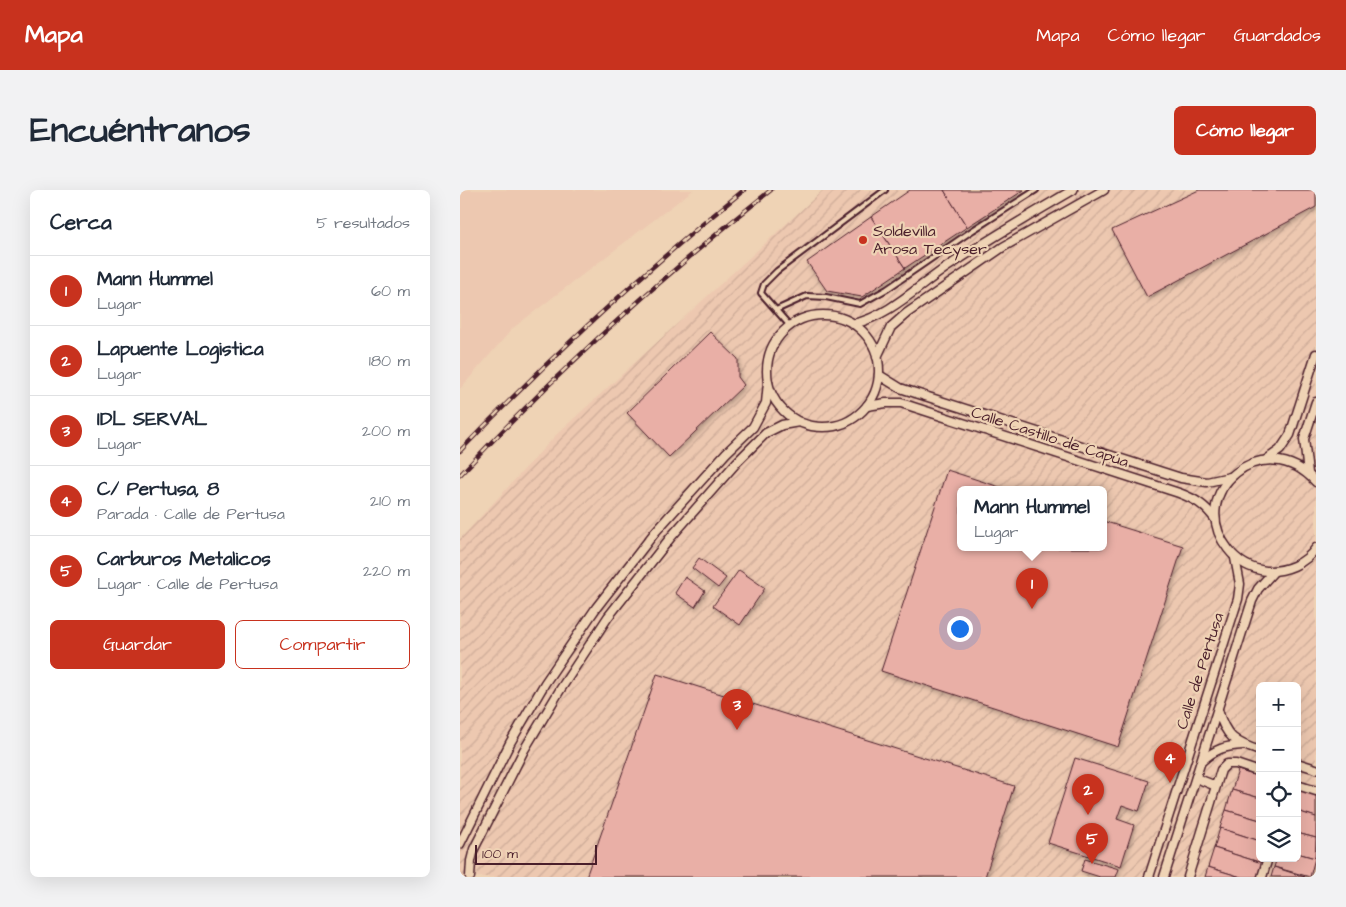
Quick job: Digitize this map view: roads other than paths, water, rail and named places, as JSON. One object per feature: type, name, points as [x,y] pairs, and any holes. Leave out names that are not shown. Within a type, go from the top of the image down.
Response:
[{"type":"street","points":[[853,324],[881,315],[922,284],[994,236],[1073,190]]},
{"type":"street","points":[[877,357],[892,327],[907,313],[1004,247],[1104,190]]},
{"type":"street","points":[[460,844],[510,743],[545,683],[596,608],[656,531],[726,453],[753,427],[766,404],[767,366],[771,351],[778,337],[790,326],[814,316],[841,318],[853,324],[868,338],[877,357],[879,375],[876,389],[867,406],[856,417],[842,424],[820,427],[799,422],[784,412],[774,398],[768,382]]},
{"type":"street","points":[[1266,460],[1280,450],[1290,435],[1316,354]]},
{"type":"street","name":"Calle Castillo de Capúa","points":[[879,375],[900,388],[1180,478],[1207,482],[1230,478]]},
{"type":"street","name":"Calle Castillo de Capúa","points":[[867,406],[886,402],[900,403],[1151,484],[1196,499],[1207,508],[1215,519]]},
{"type":"street","points":[[1308,473],[1304,439],[1316,402]]},
{"type":"street","points":[[470,877],[470,861],[474,849],[524,750],[560,690],[608,617],[671,537],[754,445],[766,433],[782,425],[799,422]]},
{"type":"street","points":[[1315,551],[1302,562],[1288,569],[1274,571],[1253,568],[1235,558],[1225,546],[1218,532],[1215,519],[1216,504],[1221,490],[1230,478],[1246,466],[1266,460],[1281,460],[1296,465],[1308,473],[1316,482]]},
{"type":"street","name":"Calle de Pertusa","points":[[1149,877],[1238,599],[1240,584],[1235,558]]},
{"type":"street","name":"Calle de Pertusa","points":[[1164,877],[1254,595],[1262,583],[1274,571]]},
{"type":"street","points":[[1218,709],[1225,730],[1230,736],[1243,745],[1256,750]]},
{"type":"street","points":[[1201,762],[1217,749],[1243,745]]},
{"type":"street","points":[[1188,877],[1221,770],[1227,764],[1236,764],[1256,771]]},
{"type":"street","points":[[1301,764],[1316,769]]},
{"type":"street","points":[[1196,778],[1216,786]]},
{"type":"street","points":[[1301,786],[1316,791]]},
{"type":"street","points":[[1262,877],[1267,862]]},
{"type":"lane","points":[[790,326],[761,293],[764,284],[777,271],[885,190]]},
{"type":"lane","points":[[776,310],[807,296],[826,297],[860,304],[887,289],[973,230],[1036,190]]},
{"type":"railway","points":[[460,451],[528,382],[598,316],[744,190]]},
{"type":"railway","points":[[460,475],[496,437],[610,327],[771,190]]},
{"type":"place","name":"Soldevilla Arosa Tecyser","points":[[863,240]]},
{"type":"place","name":"Mann Hummel","points":[[1032,609]]},
{"type":"place","name":"IDL SERVAL","points":[[737,730]]},
{"type":"place","name":"C/ Pertusa, 8","points":[[1170,783]]},
{"type":"place","name":"Lapuente Logistica","points":[[1088,815]]},
{"type":"place","name":"Carburos Metalicos","points":[[1092,864]]}]
